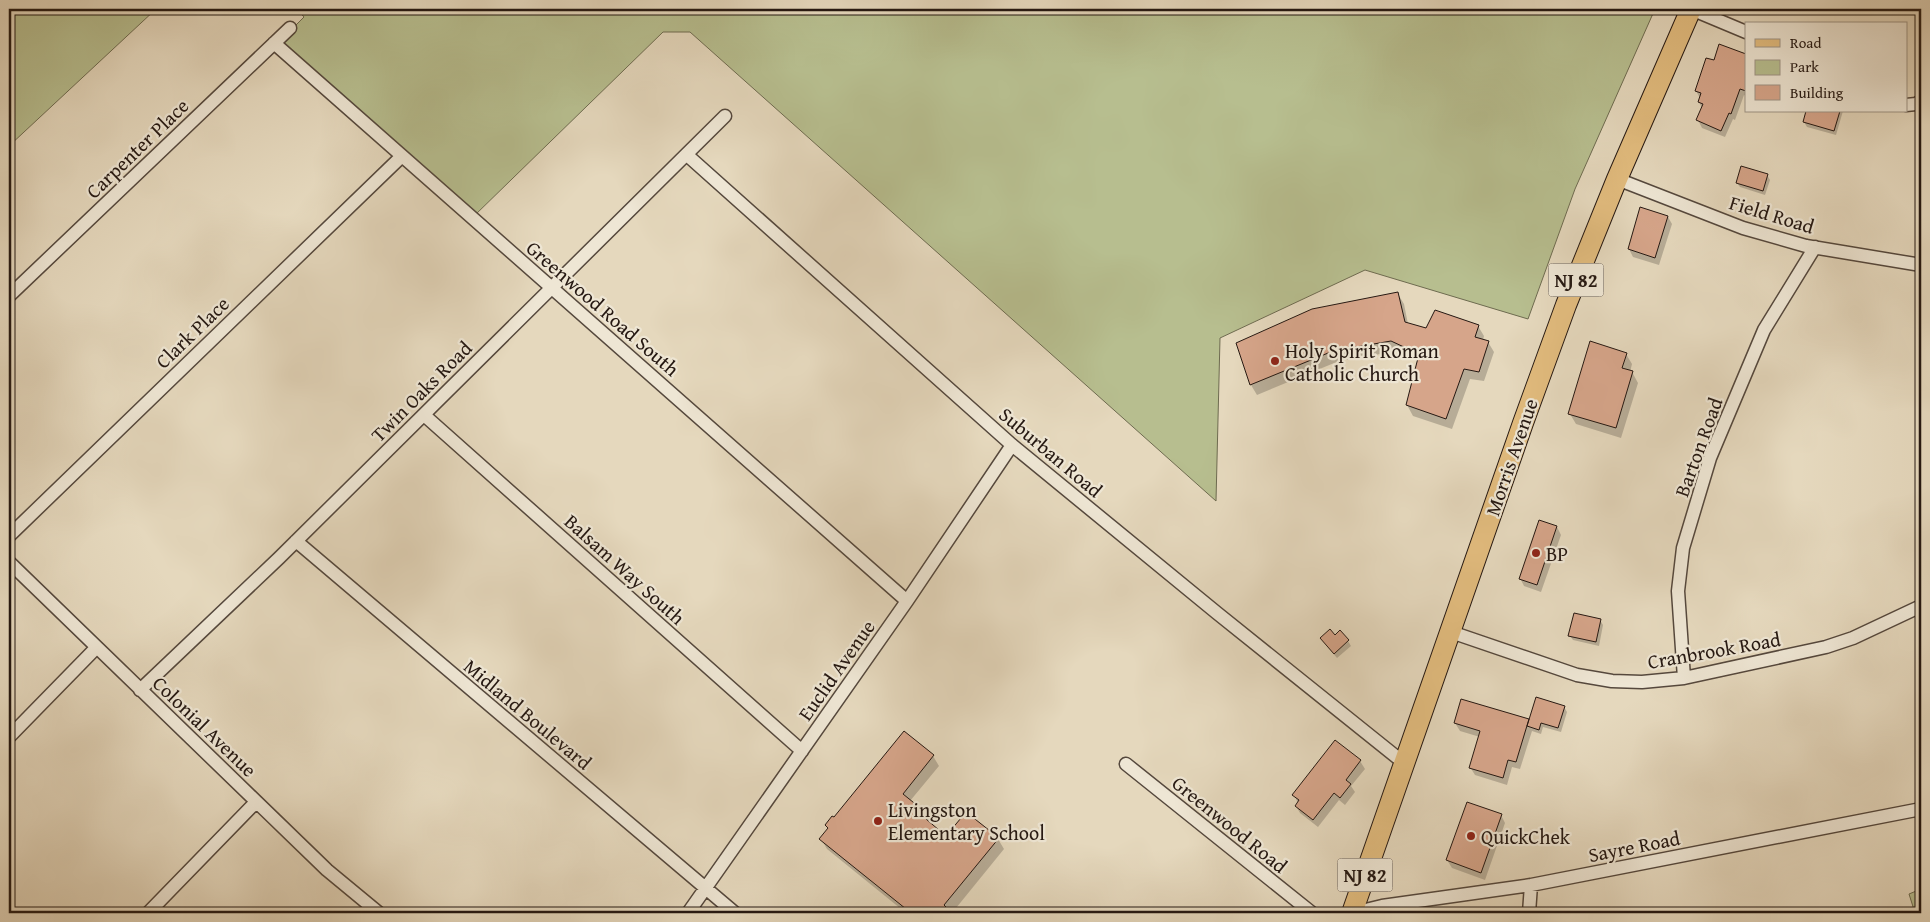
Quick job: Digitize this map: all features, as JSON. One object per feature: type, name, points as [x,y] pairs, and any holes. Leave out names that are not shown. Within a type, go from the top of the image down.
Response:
[{"type":"main road","name":"Morris Avenue","points":[[1352,913],[1522,423],[1562,314],[1617,179],[1691,9]]},
{"type":"street","points":[[1691,9],[1745,32]]},
{"type":"street","name":"Carpenter Place","points":[[9,296],[290,28]]},
{"type":"street","name":"Greenwood Road South","points":[[274,43],[907,601]]},
{"type":"street","points":[[1908,105],[1921,102]]},
{"type":"street","name":"Twin Oaks Road","points":[[140,690],[296,541],[725,116]]},
{"type":"street","name":"Suburban Road","points":[[687,155],[1012,445],[1404,763]]},
{"type":"street","name":"Clark Place","points":[[9,536],[402,156]]},
{"type":"street","name":"Field Road","points":[[1617,179],[1743,228],[1815,247],[1921,265]]},
{"type":"street","name":"Barton Road","points":[[1684,678],[1678,591],[1683,548],[1696,503],[1710,458],[1764,330],[1815,247]]},
{"type":"street","name":"Balsam Way South","points":[[424,415],[802,751]]},
{"type":"street","name":"Euclid Avenue","points":[[688,913],[907,601],[1012,445]]},
{"type":"street","name":"Midland Boulevard","points":[[296,541],[705,889],[736,913]]},
{"type":"street","name":"Colonial Avenue","points":[[9,562],[327,870],[379,913]]},
{"type":"street","name":"Cranbrook Road","points":[[1450,632],[1577,675],[1612,681],[1642,682],[1684,678],[1826,647],[1921,610]]},
{"type":"street","points":[[9,737],[96,648]]},
{"type":"street","name":"Greenwood Road","points":[[1126,764],[1312,913]]},
{"type":"street","points":[[148,913],[256,802]]},
{"type":"street","name":"Sayre Road","points":[[1352,913],[1382,906],[1531,885],[1921,809]]},
{"type":"street","points":[[1529,913],[1531,885]]},
{"type":"green space","points":[[9,9],[156,9],[9,146]]},
{"type":"green space","points":[[297,9],[1655,9],[1575,189],[1528,319],[1365,270],[1220,338],[1216,501],[690,32],[663,32],[474,216],[277,44],[304,17]]},
{"type":"green space","points":[[1921,889],[1921,913],[1915,913],[1909,894]]},
{"type":"building","points":[[1719,44],[1745,54],[1745,91],[1740,89],[1731,114],[1729,113],[1721,131],[1696,120],[1703,104],[1698,102],[1701,93],[1695,91],[1706,58],[1714,60]]},
{"type":"building","points":[[1806,112],[1840,112],[1834,131],[1803,122]]},
{"type":"building","points":[[1741,166],[1768,174],[1763,191],[1736,183]]},
{"type":"building","points":[[1640,207],[1668,216],[1655,258],[1628,249]]},
{"type":"building","name":"Holy Spirit Roman Catholic Church","points":[[1398,292],[1405,322],[1426,328],[1435,310],[1479,325],[1475,337],[1489,341],[1479,372],[1464,369],[1446,419],[1406,405],[1419,354],[1391,341],[1333,351],[1250,385],[1236,343],[1312,309]]},
{"type":"building","points":[[1590,341],[1627,353],[1622,368],[1633,371],[1616,428],[1568,414]]},
{"type":"building","points":[[1539,520],[1557,526],[1537,585],[1519,579]]},
{"type":"building","points":[[1574,613],[1601,619],[1596,642],[1568,636]]},
{"type":"building","points":[[1330,629],[1335,635],[1340,630],[1349,640],[1334,654],[1320,638]]},
{"type":"building","points":[[1536,697],[1565,706],[1558,728],[1541,723],[1539,730],[1527,726]]},
{"type":"building","points":[[1461,699],[1529,719],[1516,762],[1508,760],[1503,778],[1469,768],[1480,731],[1454,723]]},
{"type":"building","name":"Livingston Elementary School","points":[[904,731],[934,755],[903,794],[929,815],[926,819],[946,836],[966,812],[999,838],[944,905],[946,907],[941,913],[911,913],[819,839],[828,828],[825,825],[832,816],[834,817]]},
{"type":"building","points":[[1335,740],[1361,760],[1346,780],[1351,784],[1340,798],[1334,793],[1313,820],[1295,806],[1299,800],[1292,795]]},
{"type":"building","points":[[1467,802],[1502,814],[1481,873],[1446,860]]},
{"type":"place","name":"Holy Spirit Roman Catholic Church","points":[[1275,361]]},
{"type":"place","name":"BP","points":[[1536,553]]},
{"type":"place","name":"Livingston Elementary School","points":[[878,821]]},
{"type":"place","name":"QuickChek","points":[[1471,836]]}]
